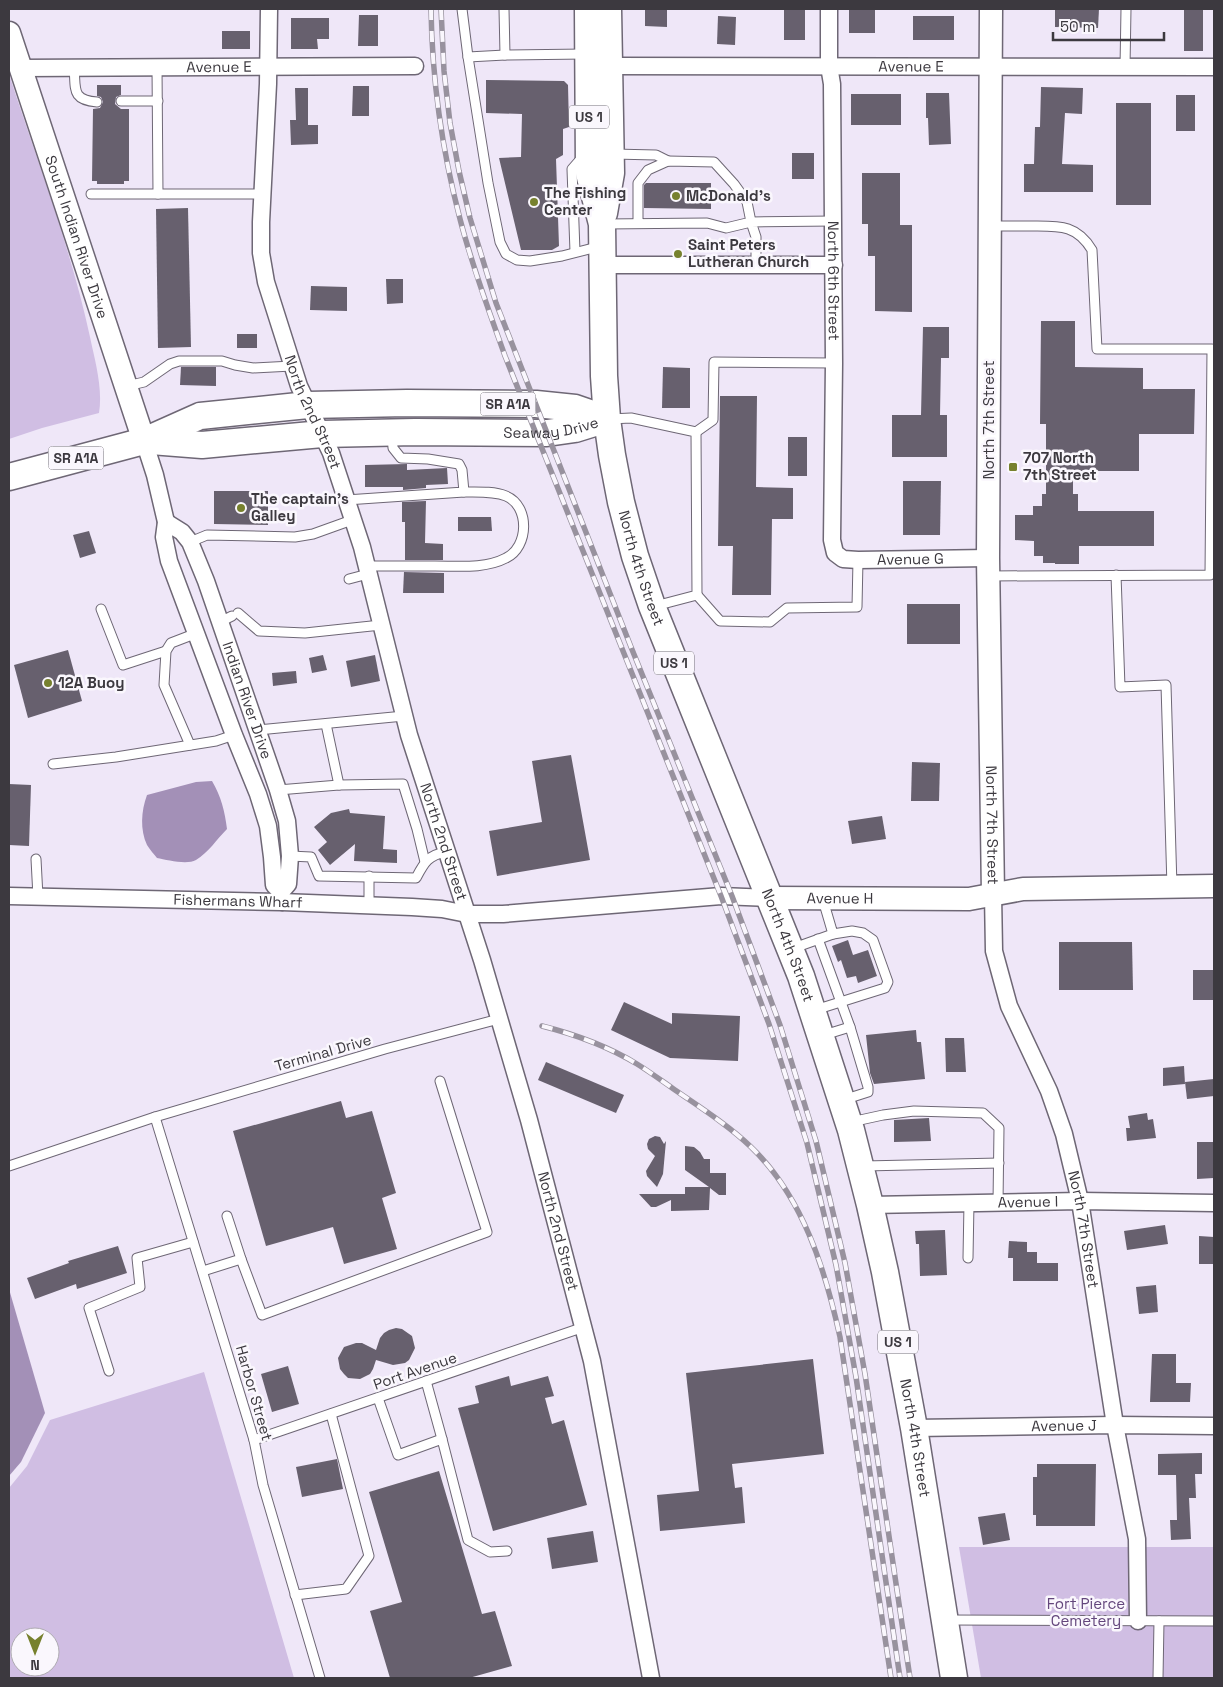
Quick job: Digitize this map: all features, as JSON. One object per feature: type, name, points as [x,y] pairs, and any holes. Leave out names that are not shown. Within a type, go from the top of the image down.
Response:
[{"type":"main road","name":"North 4th Street","points":[[588,9],[598,60],[600,158],[611,172],[592,222],[607,419],[621,502],[635,556],[652,606],[790,949],[821,1036],[845,1112],[870,1204],[914,1428],[954,1678]]},
{"type":"main road","name":"North 4th Street","points":[[598,60],[608,9]]},
{"type":"main road","name":"Seaway Drive","points":[[9,477],[144,441],[200,416],[308,405],[407,403],[536,404],[575,408],[607,419]]},
{"type":"main road","name":"Seaway Drive","points":[[144,441],[202,445],[322,434],[392,432],[547,433],[575,429],[607,419]]},
{"type":"street","name":"North 2nd Street","points":[[269,9],[261,194],[261,253],[266,282],[292,366],[331,454],[346,500],[367,570],[404,716],[467,914],[529,1120],[592,1360],[651,1678]]},
{"type":"street","name":"North 6th Street","points":[[829,9],[834,221],[832,540],[835,553]]},
{"type":"street","name":"North 7th Street","points":[[991,9],[988,567],[994,951],[1009,1006],[1049,1091],[1064,1134],[1080,1201],[1115,1426],[1137,1539],[1138,1621]]},
{"type":"street","name":"South Indian River Drive","points":[[9,33],[144,441]]},
{"type":"street","name":"Avenue E","points":[[598,60],[829,66],[1214,67]]},
{"type":"street","name":"Avenue E","points":[[21,68],[416,66]]},
{"type":"street","points":[[592,222],[756,265],[834,264]]},
{"type":"street","name":"Indian River Drive","points":[[144,441],[155,475],[166,522],[164,537],[166,551],[260,802],[268,826],[274,885],[282,897]]},
{"type":"street","name":"Indian River Drive","points":[[166,522],[182,532],[190,542],[206,581],[230,617],[258,730],[287,821],[290,856],[288,884],[282,897]]},
{"type":"street","name":"Avenue G","points":[[835,553],[844,558],[858,560],[988,567]]},
{"type":"street","name":"Avenue H","points":[[467,914],[503,914],[721,896],[969,899],[1023,889],[1214,886]]},
{"type":"street","name":"Fishermans Wharf","points":[[9,896],[282,897],[369,906],[442,909],[467,914]]},
{"type":"street","name":"Avenue I","points":[[870,1204],[1080,1201],[1214,1203]]},
{"type":"street","name":"Avenue J","points":[[914,1428],[1214,1426]]},
{"type":"lane","points":[[462,9],[488,183],[500,242],[506,254],[517,260],[530,261],[576,252],[592,222],[572,169],[579,162],[600,158],[656,155],[668,161],[714,162],[747,202],[756,238],[756,265]]},
{"type":"lane","points":[[504,9],[505,55]]},
{"type":"lane","points":[[1125,67],[1126,9]]},
{"type":"lane","points":[[468,57],[505,55],[598,60]]},
{"type":"lane","points":[[157,67],[158,194]]},
{"type":"lane","points":[[74,68],[76,92],[80,98],[86,101],[97,102]]},
{"type":"lane","points":[[121,101],[158,101]]},
{"type":"lane","points":[[638,223],[638,183],[648,170],[668,161]]},
{"type":"lane","points":[[91,194],[261,194]]},
{"type":"lane","points":[[592,222],[707,223],[726,228],[751,222],[834,221]]},
{"type":"lane","points":[[576,252],[592,222]]},
{"type":"lane","points":[[988,567],[1116,575],[1210,575],[1212,349],[1097,349],[1092,250],[1085,239],[1074,231],[1060,226],[990,226]]},
{"type":"lane","points":[[126,386],[144,382],[170,364],[179,361],[222,361],[253,368],[292,366]]},
{"type":"lane","points":[[607,419],[631,418],[696,432],[713,420],[714,362],[834,363]]},
{"type":"lane","points":[[392,432],[393,448],[401,458],[428,459],[458,464],[462,470],[464,492]]},
{"type":"lane","points":[[696,432],[697,595],[720,621],[770,622],[787,608],[858,607],[858,560]]},
{"type":"lane","points":[[346,500],[464,492],[505,495],[516,503],[521,510],[523,524],[521,543],[508,558],[487,565],[367,570],[349,579]]},
{"type":"lane","points":[[190,542],[207,535],[295,537],[320,532],[352,520]]},
{"type":"lane","points":[[1116,575],[1120,687],[1166,685],[1172,887]]},
{"type":"lane","points":[[652,606],[697,595]]},
{"type":"lane","points":[[101,609],[122,665],[166,651]]},
{"type":"lane","points":[[230,617],[259,631],[305,633],[381,625]]},
{"type":"lane","points":[[190,745],[164,685],[166,651],[171,643],[197,633]]},
{"type":"lane","points":[[258,730],[404,716]]},
{"type":"lane","points":[[326,724],[339,785]]},
{"type":"lane","points":[[53,764],[116,757],[216,741],[234,735]]},
{"type":"lane","points":[[278,790],[339,785],[403,784],[425,862]]},
{"type":"lane","points":[[290,856],[311,857],[319,876],[416,878],[425,862],[436,854],[446,852]]},
{"type":"lane","points":[[36,859],[38,896]]},
{"type":"lane","points":[[369,876],[369,906]]},
{"type":"lane","points":[[822,897],[833,934]]},
{"type":"lane","points":[[790,949],[833,934],[852,931],[863,934],[873,940],[888,982],[885,988],[812,1012]]},
{"type":"lane","points":[[818,939],[850,1027],[868,1088],[868,1092],[845,1112]]},
{"type":"lane","name":"Terminal Drive","points":[[9,1166],[155,1117],[375,1052],[499,1019]]},
{"type":"lane","points":[[821,1036],[850,1027]]},
{"type":"lane","points":[[227,1216],[262,1315],[488,1232],[440,1081]]},
{"type":"lane","points":[[845,1112],[883,1114],[914,1111],[983,1113],[999,1128],[998,1203]]},
{"type":"lane","name":"Harbor Street","points":[[155,1117],[254,1440],[263,1485],[320,1678]]},
{"type":"lane","points":[[860,1166],[999,1163]]},
{"type":"lane","points":[[968,1258],[969,1203]]},
{"type":"lane","points":[[109,1371],[89,1308],[140,1287],[137,1258],[193,1242]]},
{"type":"lane","points":[[203,1271],[241,1259]]},
{"type":"lane","name":"Port Avenue","points":[[254,1440],[584,1327]]},
{"type":"lane","points":[[426,1382],[468,1540],[490,1552],[507,1552]]},
{"type":"lane","points":[[378,1398],[398,1455],[442,1439]]},
{"type":"lane","points":[[295,1595],[346,1589],[368,1556],[331,1414]]},
{"type":"lane","points":[[944,1620],[1214,1622]]},
{"type":"lane","points":[[1158,1678],[1159,1621]]},
{"type":"green space","points":[[9,74],[73,271],[94,355],[98,375],[100,404],[99,413],[9,439]]},
{"type":"green space","points":[[204,1372],[294,1678],[9,1678],[9,1488],[27,1466],[50,1420]]},
{"type":"green space","name":"Fort Pierce Cemetery","points":[[959,1547],[1214,1547],[1214,1678],[981,1678]]},
{"type":"shaded area","points":[[212,781],[222,804],[227,829],[196,860],[182,862],[157,858],[147,845],[142,827],[143,807],[147,795],[196,782]]},
{"type":"shaded area","points":[[9,1289],[45,1413],[21,1462],[9,1476]]},
{"type":"building","points":[[645,9],[667,9],[667,27],[645,26]]},
{"type":"building","points":[[784,9],[805,9],[805,40],[784,40]]},
{"type":"building","points":[[849,9],[875,9],[875,33],[849,33]]},
{"type":"building","points":[[1055,9],[1099,9],[1098,28],[1055,27]]},
{"type":"building","points":[[1184,9],[1203,9],[1203,51],[1184,51]]},
{"type":"building","points":[[359,15],[378,15],[378,46],[358,46]]},
{"type":"building","points":[[718,16],[736,17],[735,45],[717,44]]},
{"type":"building","points":[[913,16],[954,16],[954,40],[913,40]]},
{"type":"building","points":[[291,18],[329,18],[329,39],[317,39],[318,49],[291,49]]},
{"type":"building","points":[[222,31],[250,31],[250,49],[222,49]]},
{"type":"building","name":"The Fishing Center","points":[[486,80],[564,81],[568,85],[569,127],[563,129],[563,155],[556,159],[559,246],[552,250],[521,250],[499,158],[521,157],[522,114],[486,113]]},
{"type":"building","points":[[97,85],[121,85],[121,95],[116,97],[115,104],[121,109],[129,109],[129,181],[124,181],[124,184],[97,184],[97,181],[92,181],[93,109],[100,108],[103,102],[101,97],[97,96]]},
{"type":"building","points":[[353,86],[369,86],[369,116],[352,116]]},
{"type":"building","points":[[1041,87],[1083,88],[1082,114],[1065,113],[1062,164],[1093,165],[1093,192],[1024,192],[1024,164],[1034,164],[1035,127],[1040,127]]},
{"type":"building","points":[[295,88],[308,88],[308,125],[318,125],[318,144],[291,145],[290,120],[296,120]]},
{"type":"building","points":[[926,93],[949,93],[951,144],[929,145]]},
{"type":"building","points":[[851,94],[901,94],[901,125],[851,125]]},
{"type":"building","points":[[1176,95],[1195,95],[1195,131],[1176,131]]},
{"type":"building","points":[[1116,103],[1151,103],[1151,205],[1116,205]]},
{"type":"building","points":[[792,153],[814,153],[814,179],[792,179]]},
{"type":"building","points":[[862,173],[900,173],[900,225],[912,225],[912,312],[875,311],[875,256],[868,256],[868,224],[862,224]]},
{"type":"building","name":"McDonald's","points":[[646,183],[711,183],[711,209],[644,208],[644,185]]},
{"type":"building","points":[[188,208],[191,347],[158,348],[156,209]]},
{"type":"building","points":[[386,279],[403,279],[403,303],[387,304]]},
{"type":"building","points":[[311,286],[347,287],[347,311],[310,310]]},
{"type":"building","points":[[1041,321],[1075,321],[1075,367],[1143,368],[1143,389],[1195,389],[1194,434],[1139,434],[1139,471],[1073,471],[1073,494],[1078,494],[1078,511],[1154,511],[1154,546],[1079,546],[1079,564],[1055,564],[1043,563],[1043,556],[1034,556],[1034,541],[1015,540],[1015,515],[1033,515],[1033,506],[1042,506],[1042,494],[1046,494],[1046,424],[1040,424]]},
{"type":"building","points":[[923,327],[949,327],[949,358],[941,358],[940,415],[947,415],[947,457],[892,457],[892,415],[921,415]]},
{"type":"building","points":[[237,334],[257,334],[257,348],[237,348]]},
{"type":"building","points":[[181,367],[216,367],[216,386],[180,385]]},
{"type":"building","points":[[663,367],[690,368],[690,408],[662,408]]},
{"type":"building","points":[[720,396],[757,396],[756,487],[793,488],[793,519],[772,519],[771,595],[732,595],[733,546],[718,546]]},
{"type":"building","points":[[788,437],[807,437],[807,476],[788,476]]},
{"type":"building","points":[[407,464],[407,470],[447,468],[448,484],[426,485],[426,488],[403,490],[403,487],[365,487],[365,465]]},
{"type":"building","points":[[903,481],[941,481],[940,535],[903,535]]},
{"type":"building","name":"The captain's Galley","points":[[214,491],[268,491],[268,525],[214,524]]},
{"type":"building","points":[[426,501],[425,543],[443,544],[443,560],[405,560],[405,522],[402,522],[402,502]]},
{"type":"building","points":[[458,517],[491,517],[492,531],[458,531]]},
{"type":"building","points":[[89,531],[96,553],[80,558],[73,535]]},
{"type":"building","points":[[404,572],[444,573],[444,593],[403,593]]},
{"type":"building","points":[[907,604],[960,604],[960,644],[907,644]]},
{"type":"building","name":"12A Buoy","points":[[68,650],[82,701],[28,718],[14,665]]},
{"type":"building","points":[[323,655],[327,670],[312,673],[309,658]]},
{"type":"building","points":[[375,655],[380,681],[351,687],[346,661]]},
{"type":"building","points":[[296,671],[297,683],[273,686],[272,673]]},
{"type":"building","points":[[571,755],[590,860],[497,876],[489,831],[542,822],[532,761]]},
{"type":"building","points":[[912,762],[940,763],[939,801],[911,801]]},
{"type":"building","points":[[9,784],[31,785],[29,846],[9,845]]},
{"type":"building","points":[[349,809],[350,813],[385,816],[383,849],[397,850],[397,863],[354,861],[355,844],[330,865],[318,850],[327,842],[314,827],[331,813]]},
{"type":"building","points":[[882,816],[886,839],[852,844],[848,821]]},
{"type":"building","points":[[848,940],[853,955],[868,950],[877,976],[858,983],[856,976],[847,978],[841,960],[838,962],[832,946]]},
{"type":"building","points":[[1059,942],[1132,942],[1133,990],[1059,990]]},
{"type":"building","points":[[1193,970],[1214,970],[1214,1000],[1193,1000]]},
{"type":"building","points":[[624,1002],[672,1024],[672,1013],[740,1016],[738,1061],[670,1058],[611,1030]]},
{"type":"building","points":[[916,1030],[917,1042],[921,1042],[925,1079],[874,1084],[870,1073],[866,1035]]},
{"type":"building","points":[[945,1038],[964,1038],[966,1072],[946,1072]]},
{"type":"building","points":[[546,1062],[624,1095],[616,1113],[538,1080]]},
{"type":"building","points":[[1184,1066],[1185,1084],[1163,1086],[1163,1068]]},
{"type":"building","points":[[1214,1079],[1214,1096],[1187,1099],[1185,1082]]},
{"type":"building","points":[[341,1101],[346,1118],[372,1111],[396,1193],[382,1198],[397,1249],[344,1264],[333,1227],[266,1246],[233,1131]]},
{"type":"building","points":[[1147,1113],[1148,1120],[1153,1119],[1156,1138],[1127,1141],[1126,1128],[1130,1128],[1128,1116]]},
{"type":"building","points":[[929,1118],[931,1141],[894,1142],[894,1120]]},
{"type":"building","points":[[655,1136],[660,1137],[664,1144],[666,1141],[663,1174],[657,1187],[647,1176],[646,1171],[655,1156],[648,1149],[647,1144],[649,1139]]},
{"type":"building","points":[[1197,1142],[1214,1142],[1214,1178],[1197,1179]]},
{"type":"building","points":[[685,1146],[694,1147],[704,1159],[710,1159],[710,1173],[726,1173],[726,1195],[719,1195],[710,1188],[709,1210],[671,1211],[671,1200],[656,1207],[651,1207],[639,1194],[685,1194],[685,1187],[709,1187],[685,1170]]},
{"type":"building","points":[[1165,1225],[1168,1244],[1127,1250],[1124,1231]]},
{"type":"building","points":[[945,1230],[947,1275],[920,1276],[919,1244],[916,1244],[915,1231]]},
{"type":"building","points":[[1199,1236],[1214,1237],[1214,1264],[1199,1264]]},
{"type":"building","points":[[1009,1241],[1027,1242],[1027,1252],[1037,1252],[1037,1263],[1058,1263],[1058,1281],[1013,1281],[1013,1258],[1008,1258]]},
{"type":"building","points":[[118,1246],[127,1273],[77,1289],[76,1284],[35,1299],[27,1278],[69,1263],[68,1261]]},
{"type":"building","points":[[1156,1285],[1158,1312],[1139,1314],[1136,1287]]},
{"type":"building","points":[[396,1328],[402,1329],[412,1336],[415,1348],[409,1360],[405,1363],[393,1365],[376,1360],[370,1374],[360,1379],[348,1378],[344,1374],[340,1369],[338,1358],[344,1347],[362,1343],[376,1350],[384,1333]]},
{"type":"building","points":[[1152,1354],[1176,1354],[1176,1383],[1191,1383],[1190,1402],[1150,1402]]},
{"type":"building","points":[[813,1359],[824,1454],[732,1464],[735,1488],[742,1487],[745,1523],[660,1531],[657,1495],[699,1491],[686,1373]]},
{"type":"building","points":[[288,1366],[299,1404],[272,1412],[261,1374]]},
{"type":"building","points":[[509,1376],[511,1386],[548,1376],[554,1396],[545,1398],[552,1424],[564,1420],[587,1505],[493,1531],[458,1408],[479,1403],[475,1386]]},
{"type":"building","points":[[1202,1453],[1202,1474],[1195,1474],[1196,1498],[1189,1498],[1191,1539],[1171,1540],[1170,1520],[1177,1520],[1176,1475],[1158,1475],[1158,1454]]},
{"type":"building","points":[[337,1459],[343,1489],[302,1497],[296,1467]]},
{"type":"building","points":[[1037,1464],[1096,1464],[1095,1526],[1036,1526],[1036,1515],[1033,1515],[1033,1477],[1037,1477]]},
{"type":"building","points":[[439,1471],[482,1614],[495,1611],[512,1666],[469,1678],[390,1678],[370,1611],[402,1602],[369,1492]]},
{"type":"building","points":[[1005,1513],[1010,1540],[983,1545],[978,1517]]},
{"type":"building","points":[[593,1531],[598,1562],[552,1569],[547,1538]]},
{"type":"railway","points":[[431,9],[433,62],[443,141],[460,219],[475,271],[505,356],[721,896],[769,1024],[807,1143],[836,1265],[856,1377],[900,1678]]},
{"type":"railway","points":[[441,9],[444,71],[450,123],[470,218],[496,303],[631,647],[732,896],[780,1025],[816,1141],[845,1263],[865,1374],[910,1678]]},
{"type":"railway","points":[[542,1026],[615,1052],[647,1070],[714,1117],[751,1147],[769,1167],[785,1188],[798,1211],[819,1260],[840,1337],[891,1678]]},
{"type":"place","name":"McDonald's","points":[[676,196]]},
{"type":"place","name":"The Fishing Center","points":[[534,202]]},
{"type":"place","name":"Saint Peters Lutheran Church","points":[[678,254]]},
{"type":"place","name":"707 North 7th Street","points":[[1013,467]]},
{"type":"place","name":"The captain's Galley","points":[[241,508]]},
{"type":"place","name":"12A Buoy","points":[[48,683]]}]
